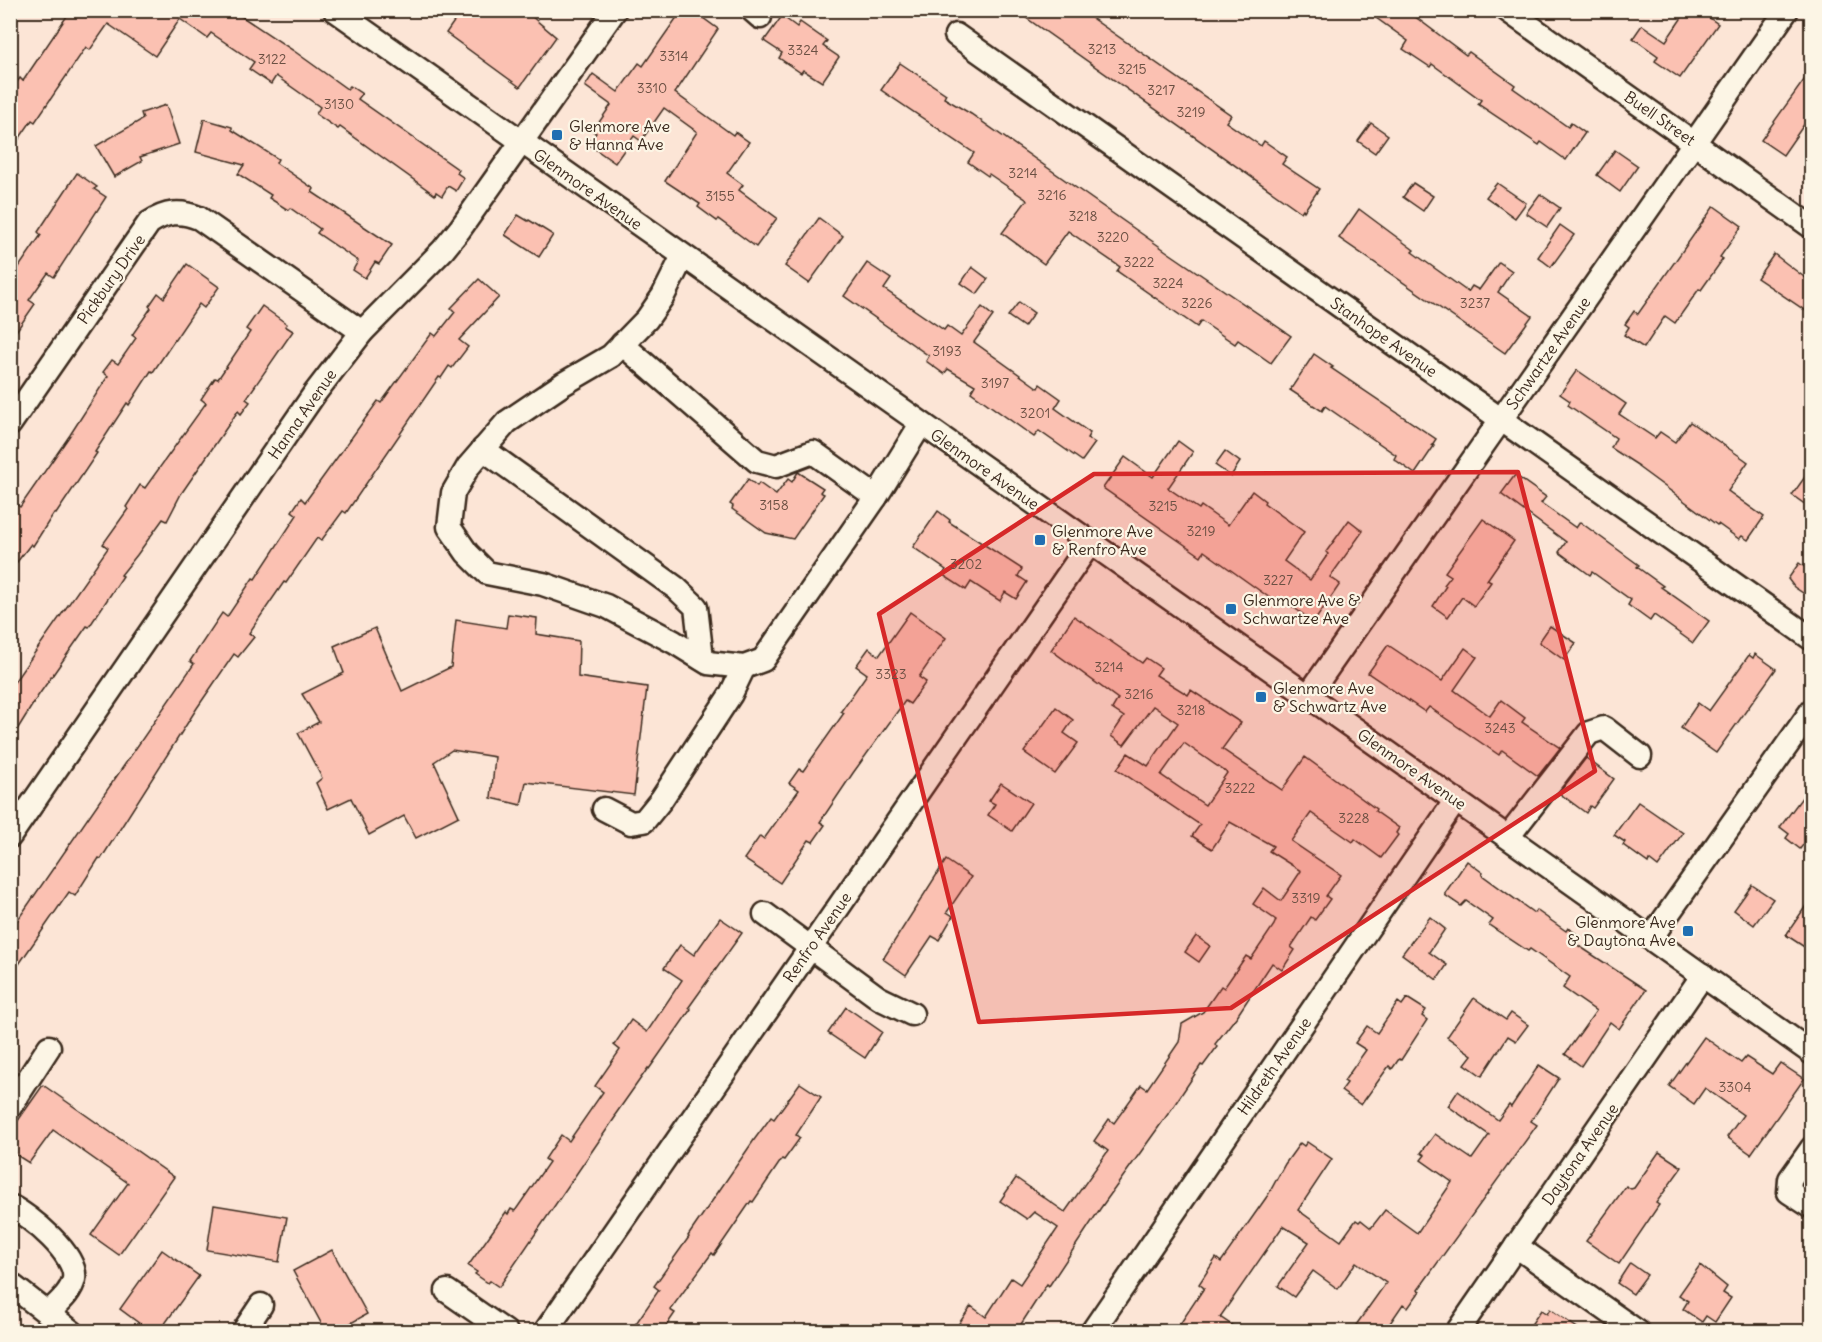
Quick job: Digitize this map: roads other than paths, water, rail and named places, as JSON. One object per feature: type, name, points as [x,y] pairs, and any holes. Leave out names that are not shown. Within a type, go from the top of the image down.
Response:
[{"type":"street","name":"Glenmore Avenue","points":[[334,10],[1812,1053]]},
{"type":"street","name":"Hanna Avenue","points":[[10,836],[315,393],[362,332],[443,250],[460,229],[615,10]]},
{"type":"street","name":"Buell Street","points":[[1507,10],[1812,227]]},
{"type":"street","name":"Schwartze Avenue","points":[[1308,696],[1787,10]]},
{"type":"street","name":"Stanhope Avenue","points":[[956,35],[1812,639]]},
{"type":"street","name":"Pickbury Drive","points":[[10,424],[149,223],[173,212],[186,213],[199,218],[362,332]]},
{"type":"street","points":[[683,256],[663,296],[647,319],[611,356],[563,384],[507,422],[468,467],[453,494],[449,527],[467,553],[487,573],[543,584],[606,606],[708,663],[744,667],[763,660],[876,497],[921,424]]},
{"type":"street","points":[[622,344],[757,460],[776,466],[813,452],[876,497]]},
{"type":"street","points":[[483,449],[676,588],[696,607],[702,659]]},
{"type":"street","name":"Renfro Avenue","points":[[545,1332],[1090,543]]},
{"type":"street","points":[[604,809],[631,823],[644,821],[661,800],[731,694],[744,667]]},
{"type":"street","points":[[1651,938],[1812,710]]},
{"type":"street","points":[[1508,837],[1589,733],[1604,728],[1640,756]]},
{"type":"street","name":"Hildreth Avenue","points":[[1092,1332],[1456,800]]},
{"type":"street","points":[[765,914],[879,998],[912,1014]]},
{"type":"street","name":"Daytona Avenue","points":[[1457,1332],[1703,975]]},
{"type":"street","points":[[10,1107],[49,1047]]},
{"type":"street","points":[[1812,1148],[1790,1179],[1790,1192],[1812,1208]]},
{"type":"street","points":[[10,1206],[37,1223],[54,1240],[74,1270],[74,1278],[67,1294],[48,1313]]},
{"type":"street","points":[[1516,1246],[1637,1331]]},
{"type":"street","points":[[10,1284],[72,1332]]},
{"type":"street","points":[[447,1291],[506,1332]]},
{"type":"street","points":[[243,1332],[261,1305]]},
{"type":"place","name":"Glenmore Ave & Hanna Ave","points":[[557,135]]},
{"type":"place","name":"Glenmore Ave & Renfro Ave","points":[[1040,540]]},
{"type":"place","name":"Glenmore Ave & Schwartze Ave","points":[[1231,609]]},
{"type":"place","name":"Glenmore Ave & Schwartz Ave","points":[[1261,697]]},
{"type":"place","name":"Glenmore Ave & Daytona Ave","points":[[1688,931]]}]
